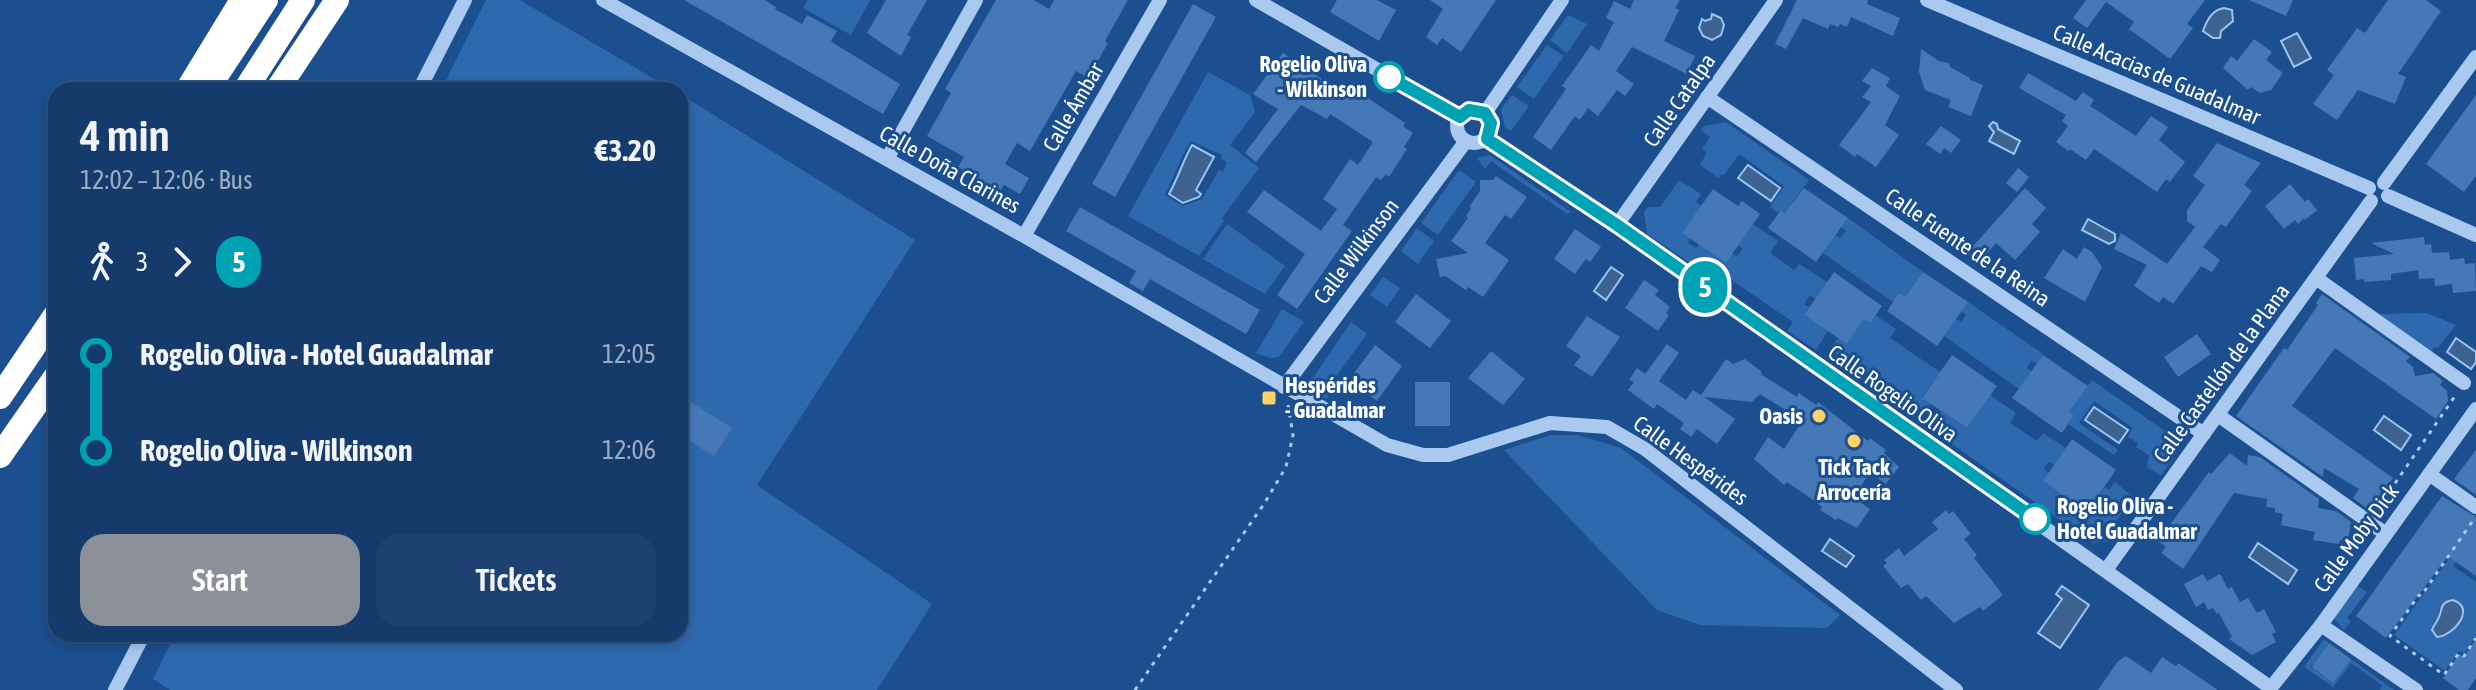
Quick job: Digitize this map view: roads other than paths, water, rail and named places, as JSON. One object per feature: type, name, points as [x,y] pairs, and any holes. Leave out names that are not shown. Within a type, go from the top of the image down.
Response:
[{"type":"highway","points":[[192,82],[242,0]]},
{"type":"highway","points":[[212,82],[266,0]]},
{"type":"highway","points":[[250,82],[303,0]]},
{"type":"highway","points":[[282,82],[337,0]]},
{"type":"highway","points":[[0,397],[48,326]]},
{"type":"highway","points":[[0,456],[48,387]]},
{"type":"street","points":[[423,82],[465,0]]},
{"type":"street","name":"Calle Doña Clarines","points":[[603,0],[626,5],[1278,384]]},
{"type":"street","points":[[887,159],[976,0]]},
{"type":"street","name":"Calle Ámbar","points":[[1024,236],[1160,0]]},
{"type":"street","points":[[1256,0],[1460,117]]},
{"type":"street","points":[[1485,113],[1562,0]]},
{"type":"street","name":"Calle Catalpa","points":[[1617,225],[1776,0]]},
{"type":"street","name":"Calle Acacias de Guadalmar","points":[[1927,0],[2370,194]]},
{"type":"street","points":[[2370,194],[2379,204],[2476,57]]},
{"type":"street","name":"Calle Fuente de la Reina","points":[[1707,97],[2204,434]]},
{"type":"street","points":[[1469,110],[1485,113],[1491,123],[1487,139],[1477,143],[1466,141],[1457,128],[1460,117],[1469,110]]},
{"type":"street","name":"Calle Rogelio Oliva","points":[[1487,139],[1617,225],[2270,689]]},
{"type":"street","name":"Calle Wilkinson","points":[[1278,384],[1466,141]]},
{"type":"street","points":[[2386,190],[2476,235]]},
{"type":"street","name":"Calle Castellón de la Plana","points":[[2106,570],[2316,278],[2370,194]]},
{"type":"street","points":[[2316,278],[2464,383]]},
{"type":"street","name":"Calle Hespérides","points":[[1278,384],[1387,445],[1423,455],[1467,451],[1550,423],[1607,427],[1645,449],[1956,690]]},
{"type":"street","name":"Calle Moby Dick","points":[[2270,689],[2321,625],[2476,409]]},
{"type":"street","points":[[2218,415],[2386,534]]},
{"type":"street","points":[[2429,474],[2474,514]]},
{"type":"street","points":[[2321,625],[2416,690]]},
{"type":"street","points":[[115,690],[140,642]]},
{"type":"place","name":"Rogelio Oliva - Wilkinson","points":[[1389,77]]},
{"type":"place","name":"Hespérides - Guadalmar","points":[[1269,398]]},
{"type":"place","name":"Oasis","points":[[1819,416]]},
{"type":"place","name":"Tick Tack Arrocería","points":[[1854,441]]},
{"type":"place","name":"Rogelio Oliva - Hotel Guadalmar","points":[[2035,519]]}]
